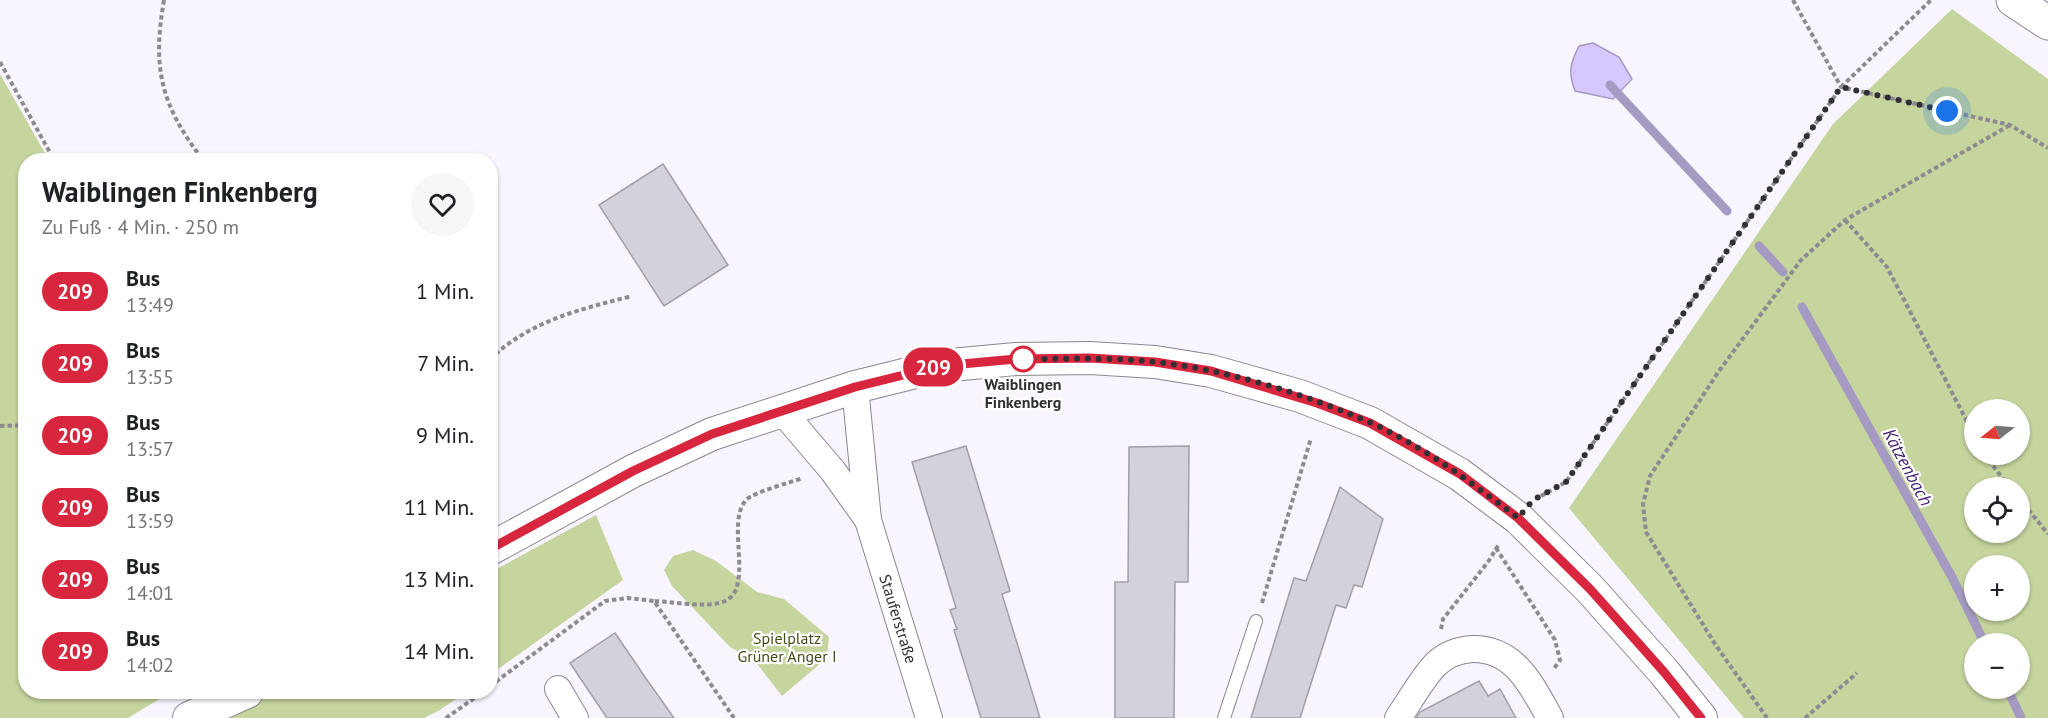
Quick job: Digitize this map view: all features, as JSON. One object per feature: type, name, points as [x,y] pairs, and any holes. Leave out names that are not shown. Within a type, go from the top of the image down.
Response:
[{"type":"highway","points":[[2013,0],[2048,23]]},
{"type":"street","points":[[498,545],[653,462],[712,434],[855,387],[940,366],[1016,359],[1101,358],[1155,362],[1211,371],[1300,396],[1370,423],[1460,474],[1518,518],[1590,589],[1664,672],[1701,718]]},
{"type":"street","name":"Stauferstraße","points":[[855,387],[868,520],[930,718]]},
{"type":"street","name":"Stauferstraße","points":[[782,411],[833,471],[868,520]]},
{"type":"street","points":[[1398,718],[1436,664],[1459,650],[1485,649],[1502,656],[1518,667],[1550,718]]},
{"type":"street","points":[[558,689],[575,718]]},
{"type":"street","points":[[189,718],[231,699]]},
{"type":"lane","points":[[1224,718],[1256,621]]},
{"type":"path","points":[[164,0],[158,31],[159,64],[166,96],[177,124],[198,153]]},
{"type":"path","points":[[1793,0],[1841,87],[2010,125],[2048,147]]},
{"type":"path","points":[[1518,518],[1533,500],[1566,482],[1841,87],[1931,0]]},
{"type":"path","points":[[0,62],[50,153]]},
{"type":"path","points":[[1767,718],[1715,644],[1646,532],[1643,504],[1650,476],[1719,371],[1801,260],[1845,220],[2010,125]]},
{"type":"path","points":[[1845,220],[1887,267],[1964,416]]},
{"type":"path","points":[[498,352],[525,332],[554,318],[632,297]]},
{"type":"path","points":[[0,426],[18,425]]},
{"type":"path","points":[[1256,621],[1311,438]]},
{"type":"path","points":[[1992,465],[2002,477]]},
{"type":"path","points":[[498,680],[605,601],[628,598],[718,604],[729,599],[737,588],[738,519],[741,507],[749,497],[810,476]]},
{"type":"path","points":[[2030,512],[2048,534]]},
{"type":"path","points":[[1443,619],[1488,562],[1496,547],[1555,640],[1560,660],[1555,669],[1532,686]]},
{"type":"path","points":[[654,601],[734,718]]},
{"type":"path","points":[[1805,718],[1857,673]]},
{"type":"path","points":[[446,718],[473,699]]},
{"type":"green space","points":[[1952,9],[2048,79],[2048,718],[1744,718],[1569,508],[1833,124]]},
{"type":"green space","points":[[0,74],[45,153],[18,153],[18,699],[159,699],[128,718],[0,718]]},
{"type":"green space","points":[[596,515],[623,580],[498,669],[498,568]]},
{"type":"green space","name":"Spielplatz Grüner Anger I","points":[[693,550],[716,561],[757,592],[784,599],[829,637],[827,658],[782,696],[754,660],[730,647],[672,586],[664,570],[673,556]]},
{"type":"green space","points":[[257,699],[456,699],[424,718],[221,718]]},
{"type":"shaded area","points":[[1593,43],[1619,57],[1632,79],[1613,99],[1575,91],[1571,78],[1574,58],[1579,46]]},
{"type":"building","points":[[663,164],[728,265],[664,306],[599,205]]},
{"type":"building","points":[[966,446],[1010,591],[1002,594],[1040,718],[981,718],[954,630],[957,629],[950,610],[956,608],[912,462]]},
{"type":"building","points":[[1189,446],[1188,582],[1175,582],[1174,718],[1115,718],[1115,582],[1128,582],[1129,447]]},
{"type":"building","points":[[1340,487],[1383,519],[1362,587],[1354,585],[1346,608],[1336,605],[1300,718],[1251,718],[1294,578],[1306,581]]},
{"type":"building","points":[[615,633],[674,718],[607,718],[570,663]]},
{"type":"building","points":[[1479,681],[1488,696],[1500,689],[1516,718],[1416,718],[1420,712]]},
{"type":"waterway","name":"Kätzenbach","points":[[1610,85],[1727,211]]},
{"type":"waterway","name":"Kätzenbach","points":[[1759,246],[1783,272]]},
{"type":"waterway","name":"Kätzenbach","points":[[1802,307],[1953,579],[1980,633]]},
{"type":"waterway","name":"Kätzenbach","points":[[2012,699],[2021,718]]},
{"type":"bus line","name":"209","points":[[498,545],[633,471],[712,434],[855,387],[940,366],[1016,359],[1090,358],[1155,362],[1211,371],[1300,396],[1370,423],[1460,474],[1518,518],[1590,589],[1664,672],[1701,718]]},
{"type":"place","name":"Waiblingen Finkenberg","points":[[1023,359]]},
{"type":"route","points":[[1023,359],[1090,358],[1155,362],[1211,371],[1300,396],[1370,423],[1410,444],[1460,474],[1518,518],[1533,500],[1566,482],[1841,87],[1947,111]]}]
